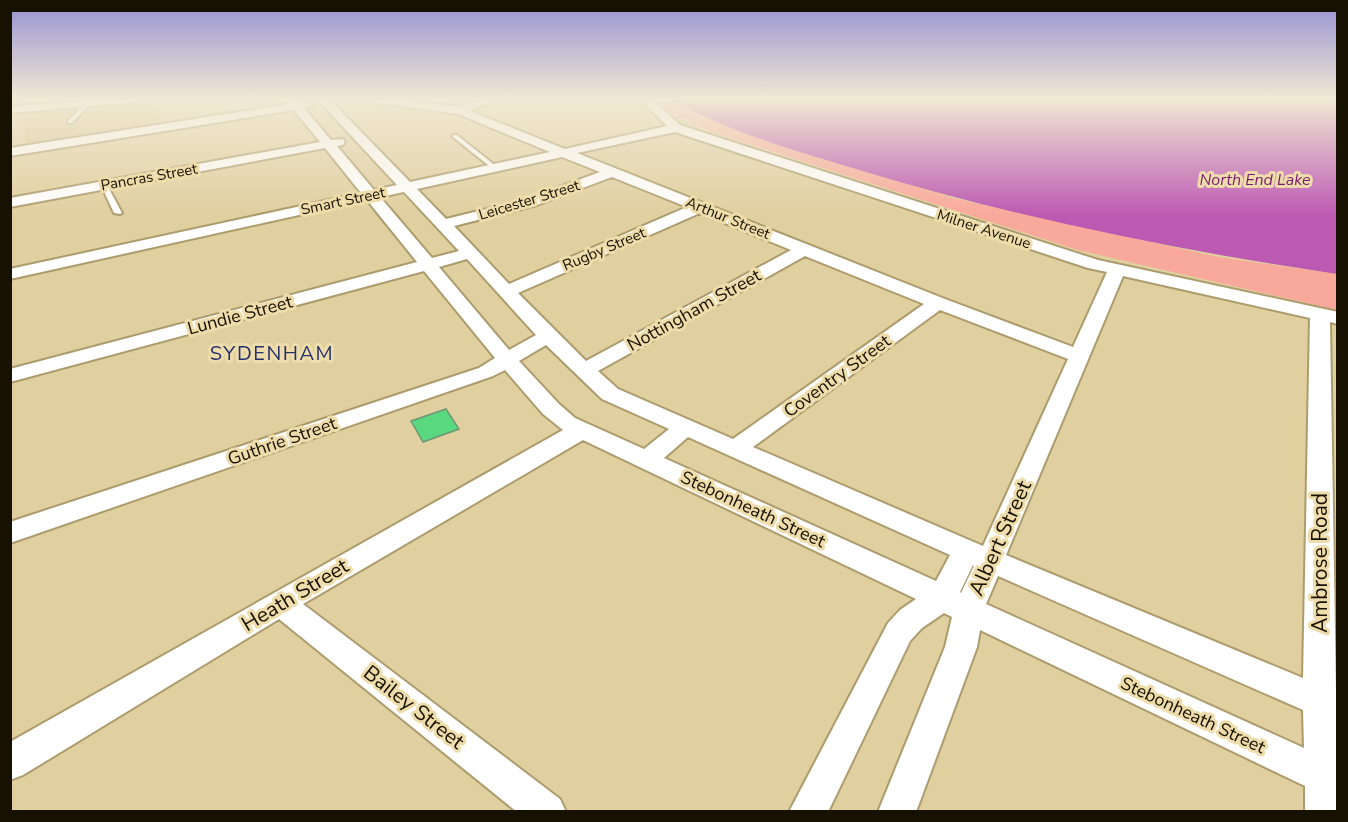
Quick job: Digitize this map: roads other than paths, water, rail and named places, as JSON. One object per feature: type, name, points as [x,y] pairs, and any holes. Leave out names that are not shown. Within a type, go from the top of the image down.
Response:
[{"type":"street","points":[[10,152],[95,137]]},
{"type":"street","name":"Stebonheath Street","points":[[323,137],[507,360],[558,416],[582,430],[1324,776]]},
{"type":"street","name":"Arthur Street","points":[[525,137],[938,303],[1079,356]]},
{"type":"street","name":"Smart Street","points":[[10,274],[634,137]]},
{"type":"street","name":"Milner Avenue","points":[[705,137],[1117,270],[1329,316]]},
{"type":"street","points":[[358,138],[548,336],[610,394],[978,556],[1328,705]]},
{"type":"street","name":"Pancras Street","points":[[10,202],[358,138]]},
{"type":"street","name":"Leicester Street","points":[[443,224],[532,202],[613,172]]},
{"type":"street","name":"Rugby Street","points":[[507,291],[700,207]]},
{"type":"street","name":"Nottingham Street","points":[[583,371],[805,249]]},
{"type":"street","name":"Lundie Street","points":[[10,376],[470,253]]},
{"type":"street","name":"Albert Street","points":[[897,812],[961,646],[956,603],[1079,356],[1117,270]]},
{"type":"street","name":"Coventry Street","points":[[735,449],[938,303]]},
{"type":"street","name":"Ambrose Road","points":[[1324,812],[1328,705],[1329,316]]},
{"type":"street","name":"Guthrie Street","points":[[10,533],[476,375],[548,336]]},
{"type":"street","points":[[648,459],[685,427]]},
{"type":"street","name":"Heath Street","points":[[10,762],[280,603],[582,430]]},
{"type":"street","name":"Bailey Street","points":[[280,603],[548,812]]},
{"type":"street","name":"Albert Street","points":[[808,812],[899,632],[916,615],[956,603]]},
{"type":"lane","points":[[457,137],[495,168]]},
{"type":"lane","points":[[104,185],[118,213]]},
{"type":"water","name":"North End Lake","points":[[757,137],[1337,137],[1337,274],[1155,243],[1034,217],[915,186]]},
{"type":"district","name":"SYDENHAM","points":[[272,353]]}]
